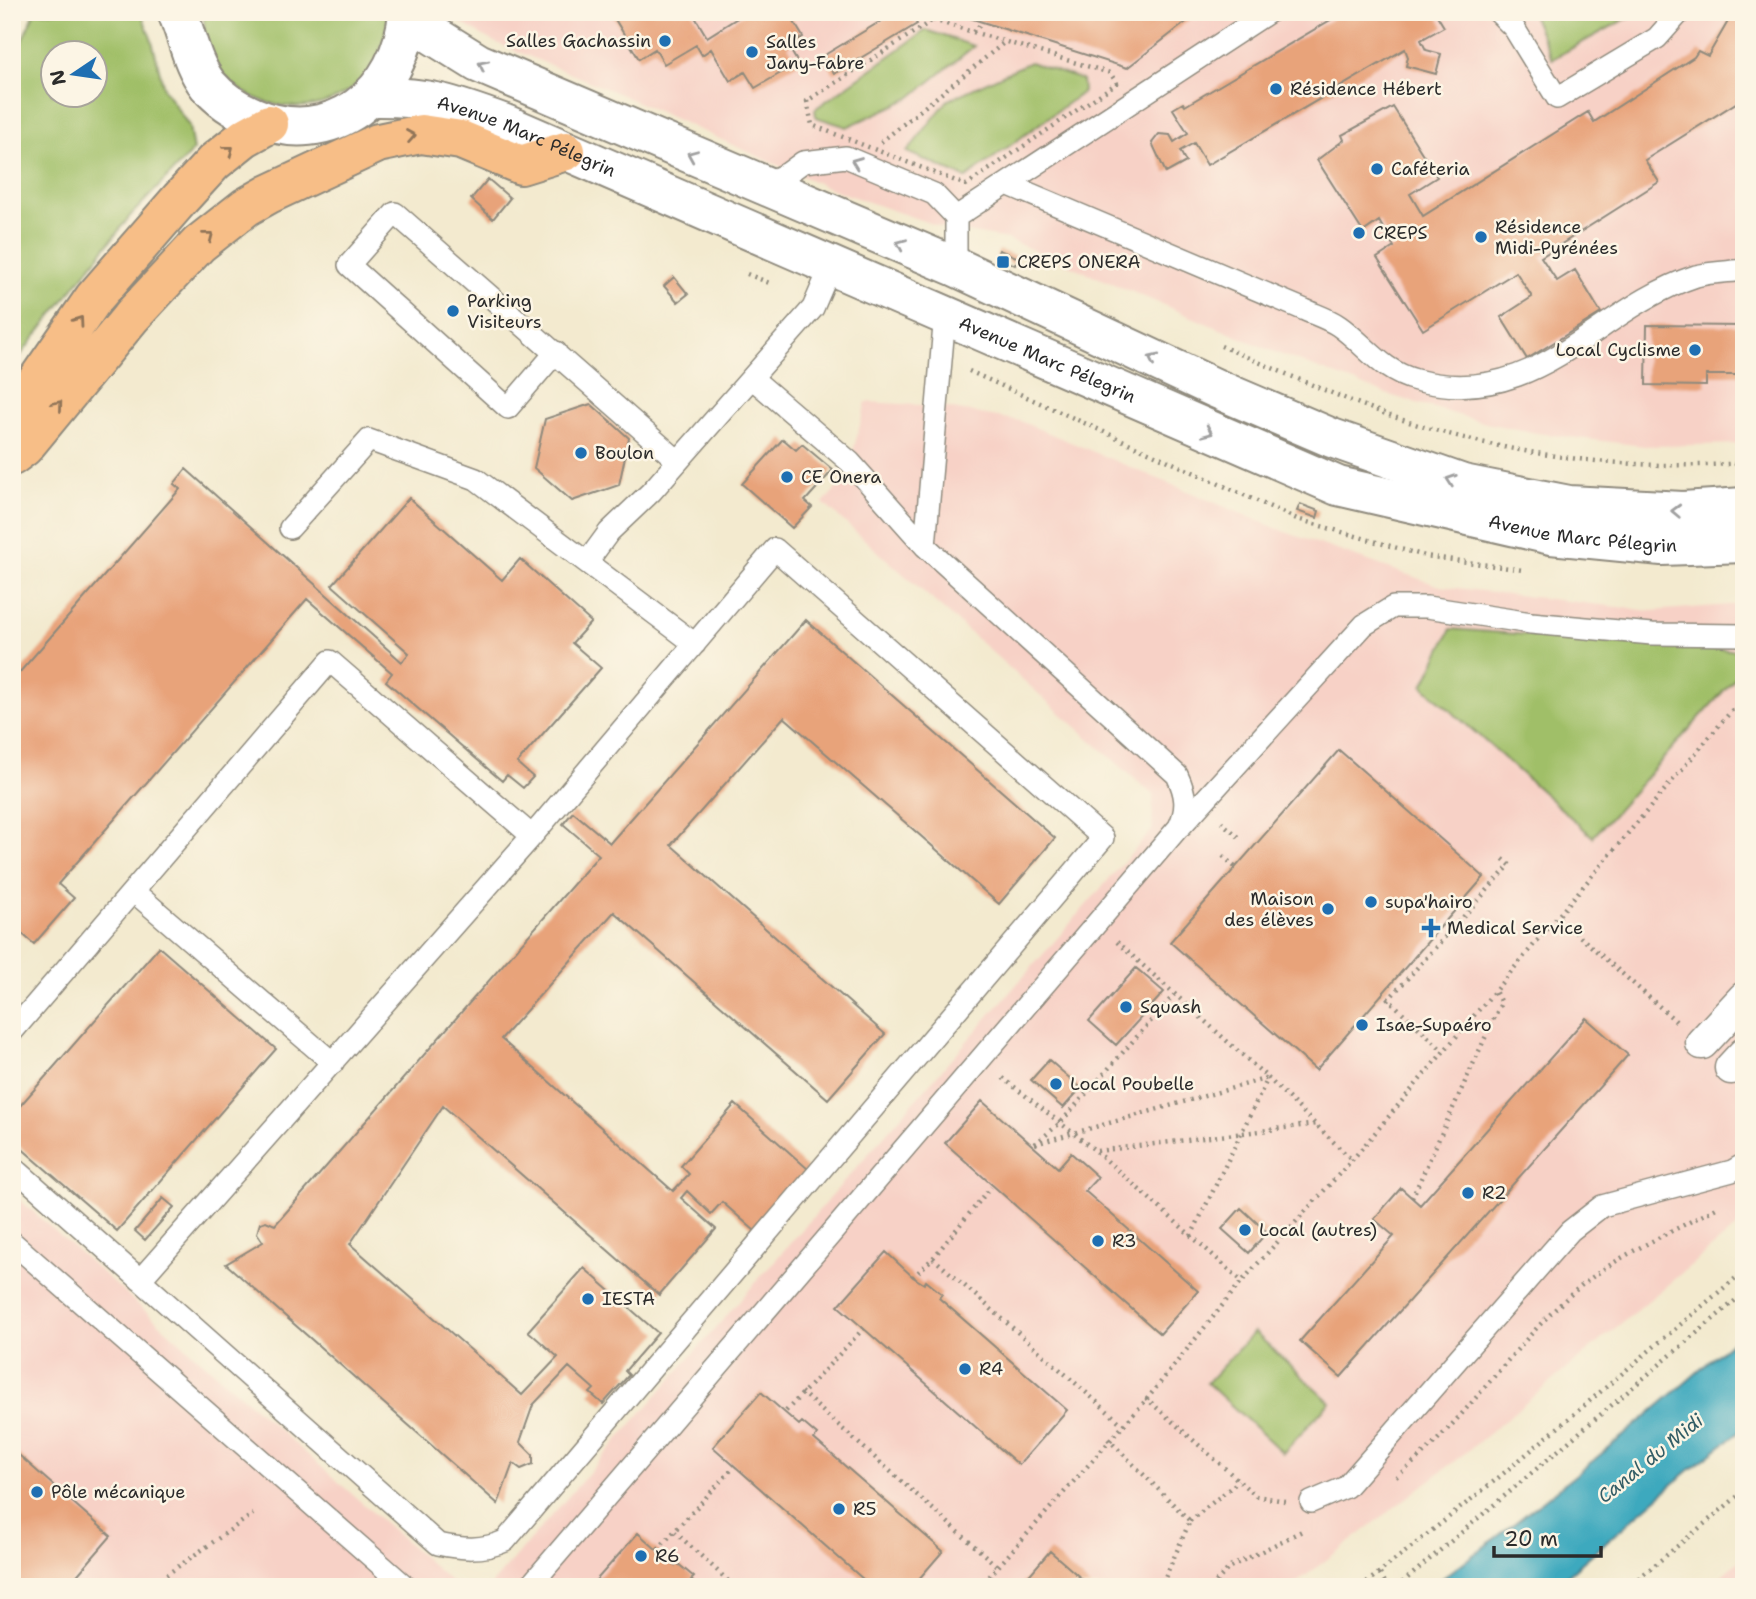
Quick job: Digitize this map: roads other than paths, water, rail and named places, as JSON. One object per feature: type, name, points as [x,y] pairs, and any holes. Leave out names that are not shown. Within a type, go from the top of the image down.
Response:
[{"type":"main road","points":[[12,417],[94,298],[180,199],[214,162],[244,138],[269,124]]},
{"type":"main road","points":[[12,456],[24,447],[132,316],[199,244],[246,207],[269,194],[378,143],[421,134],[461,141],[521,165],[566,151]]},
{"type":"street","points":[[181,17],[192,58],[209,86],[233,108],[269,124],[291,127],[321,124],[348,114],[372,97],[399,58],[409,12]]},
{"type":"street","name":"Avenue Marc Pélegrin","points":[[409,12],[433,35],[478,63],[956,267],[1226,393],[1332,438],[1463,484],[1569,505],[1683,511],[1744,507]]},
{"type":"street","name":"Avenue Marc Pélegrin","points":[[372,97],[408,97],[443,102],[566,151],[945,314],[1165,414],[1338,486],[1551,535],[1662,546],[1744,543]]},
{"type":"street","points":[[1702,1044],[1744,998]]},
{"type":"lane","points":[[956,217],[1269,12]]},
{"type":"lane","points":[[1498,12],[1514,28],[1557,98],[1657,38],[1680,12]]},
{"type":"lane","points":[[763,186],[803,162],[846,157],[934,194],[956,217],[956,267]]},
{"type":"lane","points":[[1007,184],[1339,326],[1385,368],[1416,380],[1457,386],[1504,381],[1535,369],[1662,292],[1698,276],[1744,270]]},
{"type":"lane","points":[[556,352],[508,408],[349,265],[395,213],[556,352],[678,461]]},
{"type":"lane","points":[[587,562],[609,532],[753,379],[813,308],[831,266]]},
{"type":"lane","points":[[925,546],[945,314]]},
{"type":"lane","points":[[753,379],[849,462],[925,546],[1005,622],[1177,775],[1184,791],[1186,813],[1179,827]]},
{"type":"lane","points":[[290,528],[369,440],[476,479],[695,643]]},
{"type":"lane","points":[[12,1166],[438,1544],[464,1549],[490,1548],[505,1541],[1103,838],[775,549],[532,836],[141,1280]]},
{"type":"lane","points":[[529,1587],[1179,827],[1364,625],[1393,607],[1427,607],[1531,623],[1653,634],[1744,635]]},
{"type":"lane","points":[[12,1032],[330,662],[532,836]]},
{"type":"lane","points":[[133,891],[332,1063]]},
{"type":"lane","points":[[1311,1502],[1346,1488],[1581,1223],[1602,1206],[1732,1171],[1744,1164]]},
{"type":"lane","points":[[12,1242],[406,1587]]},
{"type":"water","name":"Canal du Midi","points":[[1744,1330],[1744,1428],[1687,1472],[1554,1587],[1431,1587],[1591,1463],[1669,1398]]},
{"type":"place","name":"Salles Gachassin","points":[[665,41]]},
{"type":"place","name":"Salles Jany-Fabre","points":[[752,52]]},
{"type":"place","name":"Résidence Hébert","points":[[1276,89]]},
{"type":"place","name":"Caféteria","points":[[1377,169]]},
{"type":"place","name":"CREPS","points":[[1359,233]]},
{"type":"place","name":"Résidence Midi-Pyrénées","points":[[1481,237]]},
{"type":"place","name":"CREPS ONERA","points":[[1003,262]]},
{"type":"place","name":"Parking Visiteurs","points":[[453,311]]},
{"type":"place","name":"Local Cyclisme","points":[[1695,350]]},
{"type":"place","name":"Boulon","points":[[581,453]]},
{"type":"place","name":"CE Onera","points":[[787,477]]},
{"type":"place","name":"supa'hairo","points":[[1371,902]]},
{"type":"place","name":"Maison des élèves","points":[[1328,909]]},
{"type":"place","name":"Medical Service","points":[[1431,928]]},
{"type":"place","name":"Squash","points":[[1126,1007]]},
{"type":"place","name":"Isae-Supaéro","points":[[1362,1025]]},
{"type":"place","name":"Local Poubelle","points":[[1056,1084]]},
{"type":"place","name":"R2","points":[[1468,1193]]},
{"type":"place","name":"Local (autres)","points":[[1245,1230]]},
{"type":"place","name":"R3","points":[[1098,1241]]},
{"type":"place","name":"IESTA","points":[[588,1299]]},
{"type":"place","name":"R4","points":[[965,1369]]},
{"type":"place","name":"Pôle mécanique","points":[[37,1492]]},
{"type":"place","name":"R5","points":[[839,1509]]},
{"type":"place","name":"R6","points":[[641,1556]]}]
